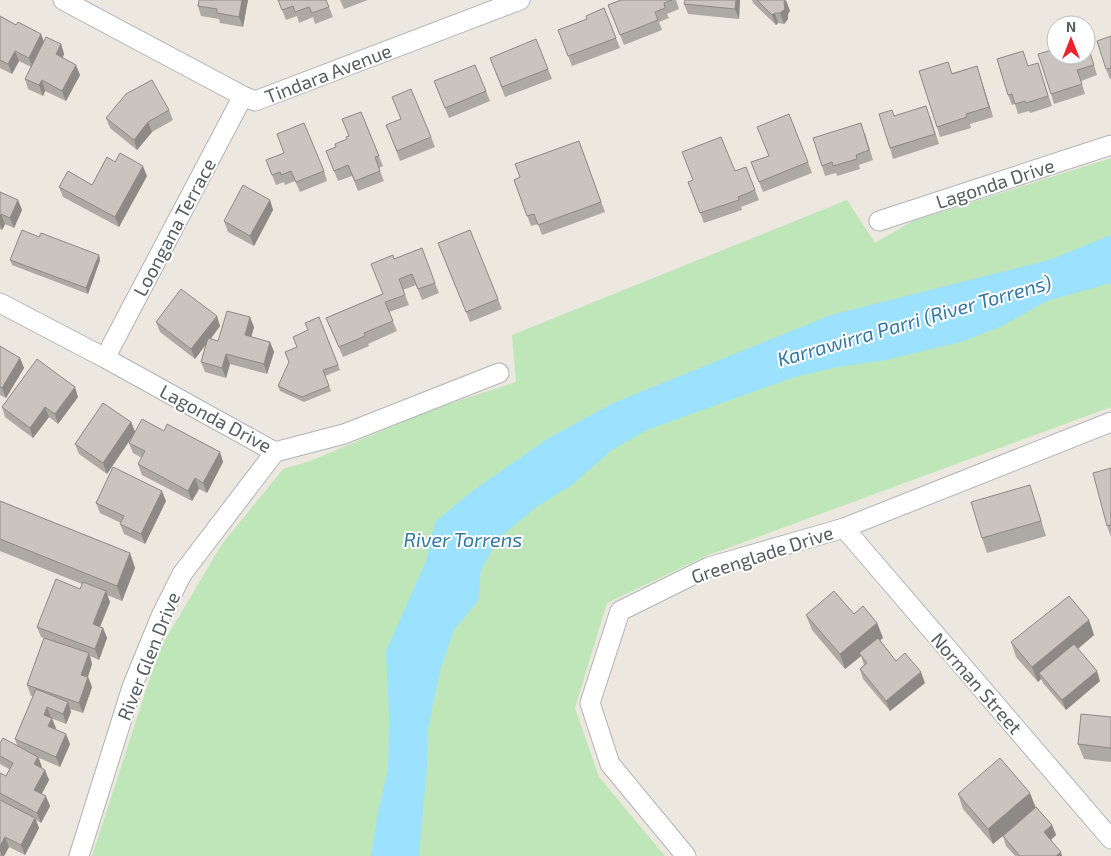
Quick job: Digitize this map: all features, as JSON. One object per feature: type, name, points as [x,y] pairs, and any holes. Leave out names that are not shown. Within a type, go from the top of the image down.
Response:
[{"type":"street","name":"Tindara Avenue","points":[[74,2],[255,101],[520,0]]},
{"type":"street","name":"Loongana Terrace","points":[[105,358],[243,96]]},
{"type":"street","name":"Lagonda Drive","points":[[880,221],[1111,145]]},
{"type":"street","name":"Lagonda Drive","points":[[0,303],[105,358],[275,452],[344,434],[499,373]]},
{"type":"street","name":"Greenglade Drive","points":[[686,856],[610,764],[590,703],[620,611],[709,568],[844,528],[1111,422]]},
{"type":"street","name":"River Glen Drive","points":[[79,856],[132,687],[161,616],[182,574],[275,452]]},
{"type":"street","name":"Norman Street","points":[[844,528],[1111,839]]},
{"type":"green space","points":[[1111,158],[1111,407],[706,556],[607,603],[575,708],[599,777],[665,856],[92,856],[159,650],[222,544],[283,469],[310,461],[436,408],[516,382],[512,335],[847,200],[875,243],[913,221]]},
{"type":"water","name":"River Torrens","points":[[1111,235],[1111,283],[1047,301],[1002,326],[961,342],[886,360],[838,367],[795,377],[647,430],[612,450],[572,485],[538,506],[499,538],[481,570],[478,601],[454,630],[440,671],[428,729],[427,766],[419,856],[371,856],[378,812],[388,770],[389,716],[386,651],[426,561],[435,522],[471,492],[547,439],[613,403],[831,315],[1049,260]]},
{"type":"building","points":[[199,0],[242,0],[239,17],[217,13],[217,9],[198,6]]},
{"type":"building","points":[[278,0],[326,0],[329,7],[312,13],[309,7],[295,12],[293,6],[282,10]]},
{"type":"building","points":[[621,0],[672,0],[664,3],[665,8],[655,12],[658,20],[620,35],[608,5]]},
{"type":"building","points":[[685,0],[736,0],[735,9],[684,4]]},
{"type":"building","points":[[757,0],[785,0],[785,9],[780,13],[772,15]]},
{"type":"building","points":[[604,8],[616,38],[568,56],[558,30],[587,19],[586,16]]},
{"type":"building","points":[[0,16],[16,25],[18,22],[41,34],[29,58],[15,51],[8,64],[0,60]]},
{"type":"building","points":[[1111,36],[1111,68],[1106,69],[1097,41]]},
{"type":"building","points":[[46,37],[61,44],[56,54],[76,65],[62,91],[42,80],[39,85],[25,79]]},
{"type":"building","points":[[536,39],[548,69],[502,87],[490,58]]},
{"type":"building","points":[[1023,51],[1028,66],[1038,63],[1048,96],[1026,103],[1025,101],[1015,104],[1012,94],[1008,95],[997,59]]},
{"type":"building","points":[[1046,52],[1046,65],[1094,65],[1077,70],[1082,84],[1051,94],[1038,54]]},
{"type":"building","points":[[948,62],[952,74],[977,66],[989,107],[966,114],[967,117],[937,127],[919,71]]},
{"type":"building","points":[[475,65],[486,91],[445,108],[434,81]]},
{"type":"building","points":[[152,80],[169,110],[148,122],[134,140],[106,118],[126,94]]},
{"type":"building","points":[[411,89],[431,137],[397,151],[386,125],[401,119],[392,97]]},
{"type":"building","points":[[926,106],[935,134],[890,148],[879,114],[892,110],[894,116]]},
{"type":"building","points":[[361,112],[379,156],[375,157],[380,171],[355,181],[348,165],[334,171],[326,151],[336,147],[335,144],[347,139],[346,137],[349,136],[342,119]]},
{"type":"building","points":[[789,114],[808,162],[759,182],[751,162],[769,156],[757,127]]},
{"type":"building","points":[[304,123],[324,171],[296,182],[291,171],[281,175],[280,172],[272,175],[266,160],[284,153],[277,134]]},
{"type":"building","points":[[861,123],[869,150],[856,155],[857,159],[833,166],[832,162],[822,166],[813,138]]},
{"type":"building","points":[[721,137],[735,171],[746,167],[755,190],[738,197],[739,200],[700,213],[688,182],[693,180],[682,152]]},
{"type":"building","points":[[579,141],[601,202],[538,225],[534,214],[527,216],[514,180],[520,177],[515,164]]},
{"type":"building","points":[[120,153],[143,166],[115,217],[59,187],[68,171],[92,185],[107,157],[115,162]]},
{"type":"building","points":[[243,185],[270,200],[250,236],[224,221]]},
{"type":"building","points":[[0,192],[18,200],[10,218],[1,214],[0,217]]},
{"type":"building","points":[[22,230],[39,237],[41,233],[99,255],[86,288],[10,260]]},
{"type":"building","points":[[470,230],[498,299],[466,312],[438,243]]},
{"type":"building","points":[[422,248],[435,283],[418,289],[412,274],[399,279],[405,295],[385,302],[393,321],[364,333],[365,336],[339,347],[326,318],[383,294],[371,264],[393,255],[394,259]]},
{"type":"building","points":[[181,289],[217,316],[191,349],[156,322]]},
{"type":"building","points":[[227,311],[250,317],[245,335],[270,342],[264,364],[226,354],[222,368],[201,362],[208,338],[218,341]]},
{"type":"building","points":[[319,317],[338,365],[323,370],[329,386],[302,397],[278,386],[289,362],[285,352],[297,347],[293,337],[308,330],[305,323]]},
{"type":"building","points":[[0,346],[20,358],[2,388],[0,387]]},
{"type":"building","points":[[37,359],[75,387],[55,414],[45,407],[30,428],[2,407]]},
{"type":"building","points":[[103,403],[131,422],[103,463],[75,444]]},
{"type":"building","points":[[142,419],[164,431],[167,424],[220,452],[203,483],[195,478],[188,491],[138,464],[145,451],[129,443]]},
{"type":"building","points":[[113,467],[162,491],[141,534],[120,524],[124,516],[96,503]]},
{"type":"building","points":[[1111,468],[1111,525],[1107,526],[1093,473]]},
{"type":"building","points":[[1030,485],[1041,521],[982,538],[971,502]]},
{"type":"building","points":[[0,501],[130,553],[117,586],[0,539]]},
{"type":"building","points":[[56,579],[80,589],[83,582],[106,591],[93,624],[103,628],[95,649],[37,627]]},
{"type":"building","points":[[834,591],[854,614],[863,606],[877,623],[840,654],[806,615]]},
{"type":"building","points":[[1069,596],[1089,620],[1032,667],[1011,642]]},
{"type":"building","points":[[44,638],[89,653],[81,675],[88,677],[79,703],[27,685]]},
{"type":"building","points":[[878,638],[896,661],[905,653],[921,672],[886,701],[860,669],[867,663],[859,653]]},
{"type":"building","points":[[1074,644],[1097,671],[1062,700],[1039,673]]},
{"type":"building","points":[[36,689],[68,702],[63,714],[47,707],[44,715],[52,718],[48,726],[66,734],[56,757],[15,739]]},
{"type":"building","points":[[1081,714],[1111,717],[1111,748],[1078,744]]},
{"type":"building","points":[[3,738],[38,757],[34,764],[45,770],[34,790],[46,796],[37,813],[0,793],[0,773],[6,776],[13,763],[0,756],[0,743]]},
{"type":"building","points":[[1000,758],[1030,793],[988,829],[958,794]]},
{"type":"building","points":[[0,800],[35,818],[21,845],[5,837],[0,846]]},
{"type":"building","points":[[1036,807],[1052,825],[1044,832],[1061,852],[1056,856],[1020,856],[1003,836]]},
{"type":"water label","name":"Karrawirra Parri (River Torrens)","points":[[914,320]]}]
